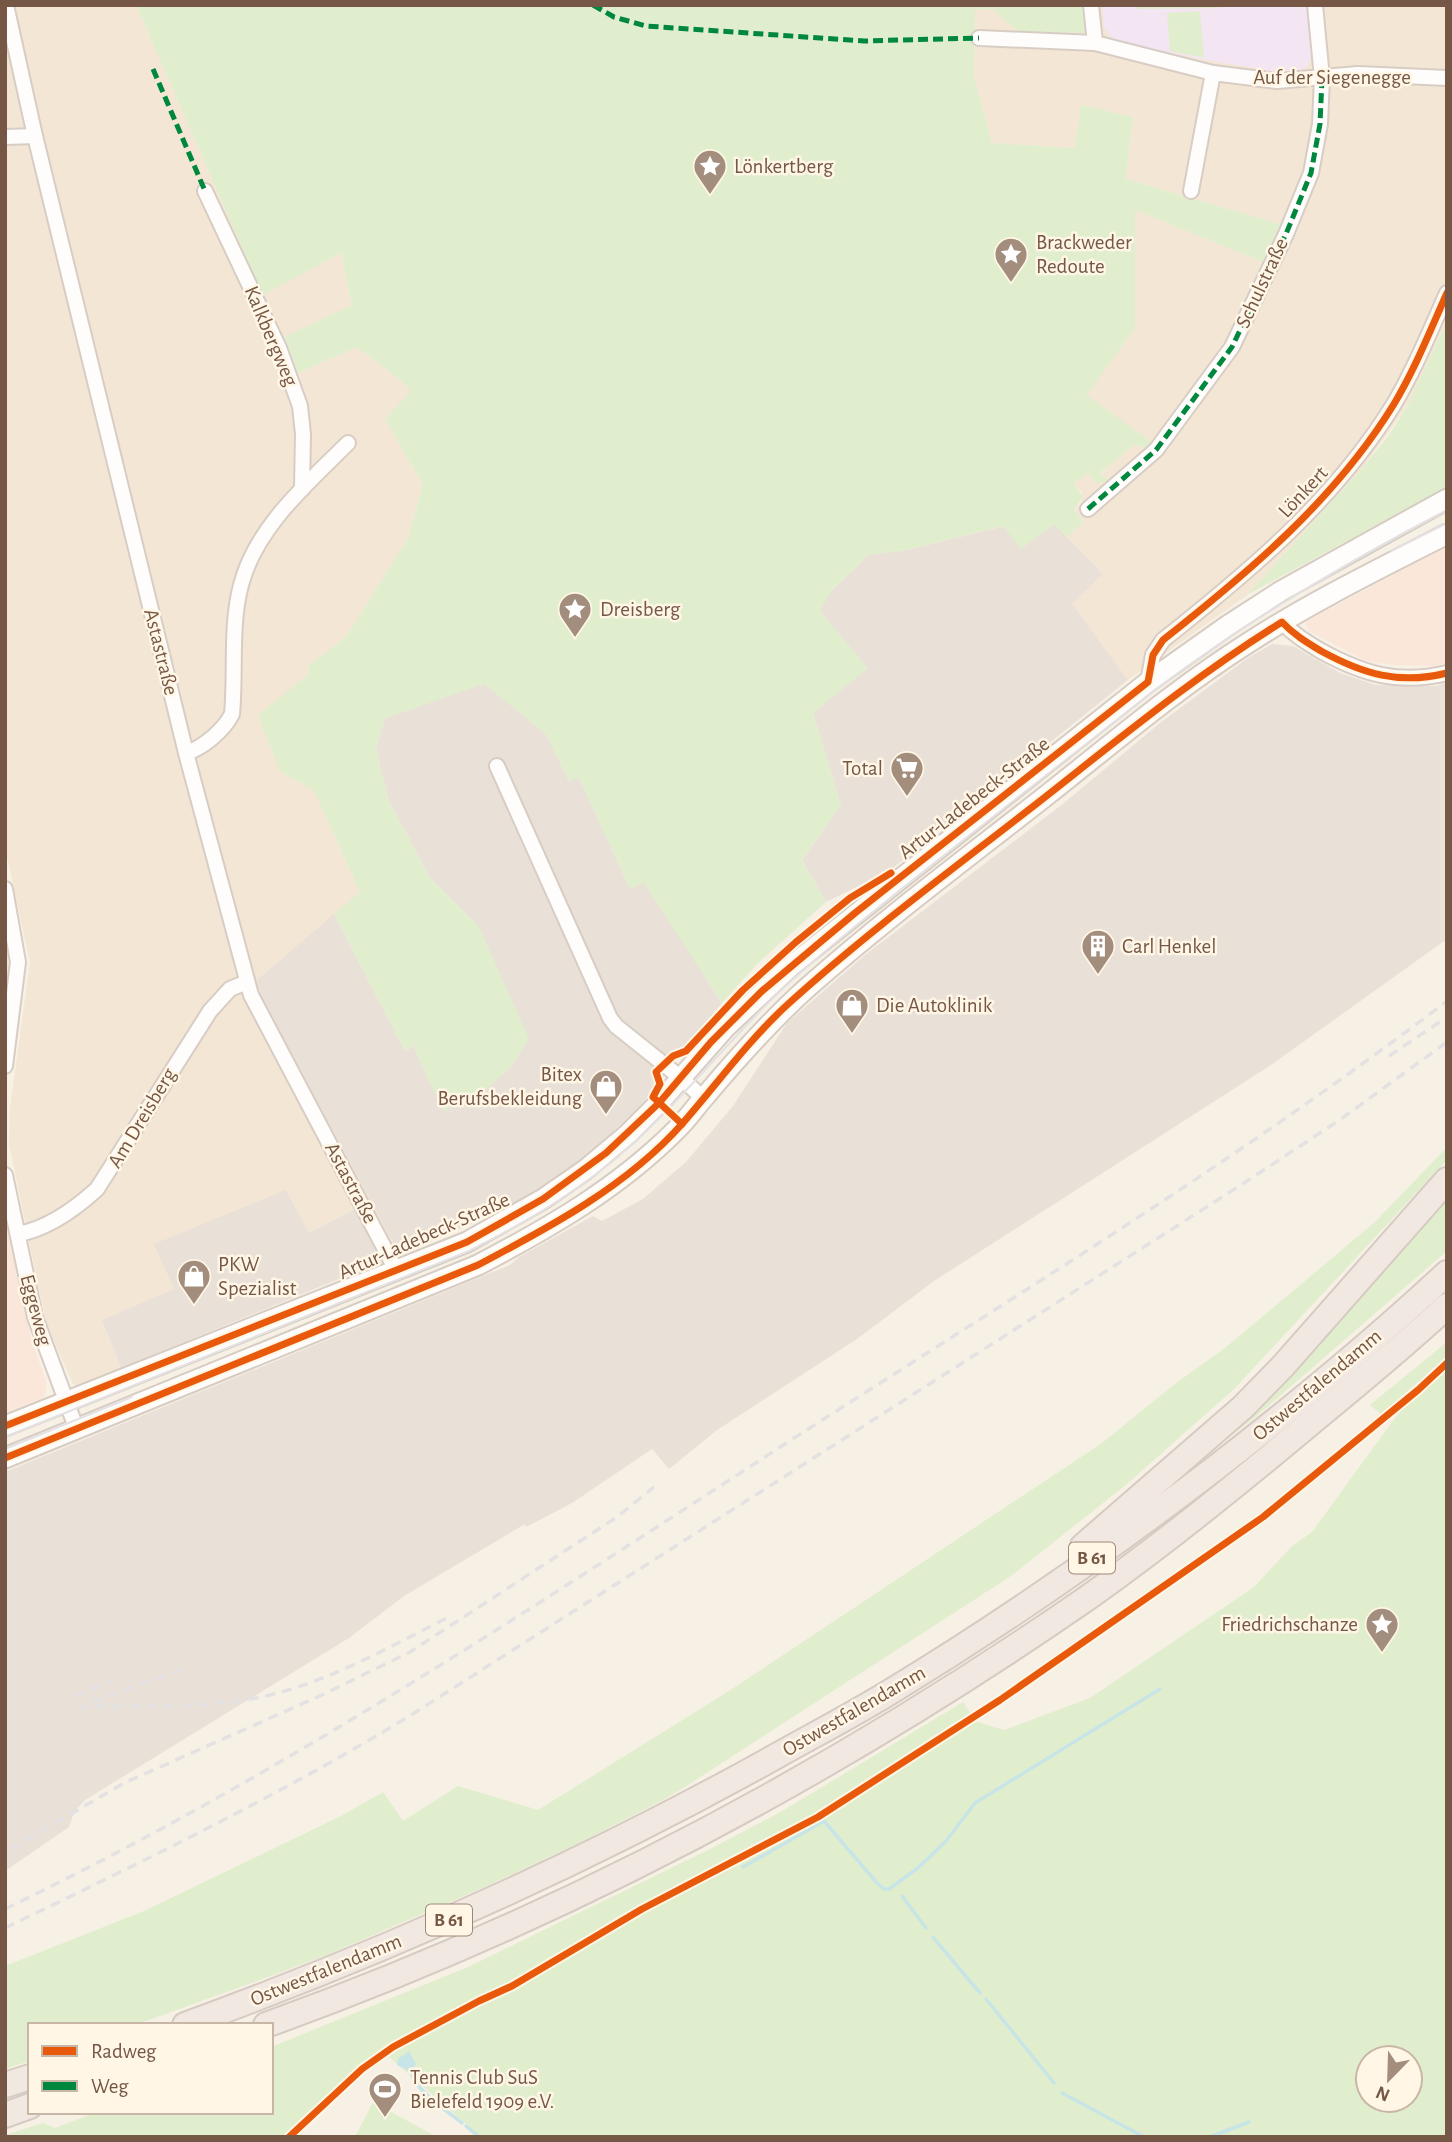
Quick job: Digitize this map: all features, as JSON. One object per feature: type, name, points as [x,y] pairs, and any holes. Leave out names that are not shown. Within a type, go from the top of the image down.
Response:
[{"type":"highway","name":"B 61","points":[[704,1797],[754,1759],[893,1678],[1031,1586],[1101,1532],[1243,1407],[1283,1366],[1447,1180]]},
{"type":"highway","name":"Ostwestfalendamm","points":[[190,2023],[306,1981],[450,1920],[704,1797],[887,1694],[1058,1582],[1171,1502],[1269,1426],[1447,1273]]},
{"type":"highway","name":"Ostwestfalendamm","points":[[271,2023],[466,1944],[599,1883],[770,1795],[908,1715],[1086,1599],[1189,1522],[1380,1365],[1447,1306]]},
{"type":"highway","points":[[1189,1522],[1251,1487],[1347,1414],[1447,1330]]},
{"type":"highway","points":[[5,2085],[28,2078]]},
{"type":"highway","points":[[5,2115],[28,2107]]},
{"type":"street","name":"Astastraße","points":[[6,5],[35,136],[186,754],[247,982],[262,1016],[396,1270]]},
{"type":"street","points":[[1091,5],[1095,43]]},
{"type":"street","name":"Schulstraße","points":[[1088,509],[1156,450],[1232,347],[1286,234],[1311,173],[1320,124],[1322,78],[1315,5]]},
{"type":"street","name":"Auf der Siegenegge","points":[[978,38],[1095,43],[1213,73],[1278,81],[1358,74],[1447,78]]},
{"type":"street","points":[[1191,191],[1213,73]]},
{"type":"street","points":[[5,137],[35,136]]},
{"type":"street","name":"Kalkbergweg","points":[[205,191],[279,348],[300,406],[303,434],[302,489]]},
{"type":"street","name":"Lönkert","points":[[1149,682],[1157,646],[1261,561],[1352,464],[1377,431],[1405,385],[1447,293]]},
{"type":"street","points":[[186,754],[194,751],[227,724],[232,714],[236,617],[241,584],[255,551],[271,525],[348,443]]},
{"type":"street","name":"Artur-Ladebeck-Straße","points":[[5,1426],[492,1229],[568,1183],[628,1135],[742,1010],[791,966],[1149,682],[1281,590],[1447,499]]},
{"type":"street","name":"Artur-Ladebeck-Straße","points":[[5,1458],[465,1270],[523,1242],[585,1204],[623,1178],[676,1130],[770,1023],[848,953],[1141,721],[1225,658],[1282,622],[1447,534]]},
{"type":"street","points":[[1282,622],[1292,633],[1312,646],[1365,672],[1408,678],[1447,673]]},
{"type":"street","points":[[497,766],[610,1017],[625,1034],[703,1098]]},
{"type":"street","points":[[5,889],[18,962],[5,1066]]},
{"type":"street","name":"Am Dreisberg","points":[[18,1234],[37,1229],[82,1202],[97,1189],[210,1011],[230,989],[247,982]]},
{"type":"street","name":"Eggeweg","points":[[5,1175],[35,1317],[66,1402]]},
{"type":"street","points":[[66,1402],[77,1430]]},
{"type":"shaded area","points":[[5,5],[136,5],[263,294],[341,253],[352,306],[284,337],[298,373],[357,347],[398,378],[412,391],[385,419],[423,485],[408,538],[346,637],[307,667],[310,673],[280,771],[314,791],[360,892],[258,980],[404,1250],[410,1251],[373,1265],[376,1248],[355,1209],[309,1233],[286,1190],[174,1289],[102,1320],[121,1368],[78,1386],[73,1384],[46,1323],[9,1144],[10,1108],[30,962],[5,848]]},
{"type":"shaded area","points":[[1084,5],[1447,5],[1447,321],[1409,403],[1365,465],[1247,595],[1128,680],[1072,604],[1103,574],[1067,537],[1084,522],[1074,510],[1081,503],[1082,493],[1074,483],[1088,473],[1099,475],[1135,443],[1147,449],[1086,395],[1135,328],[1135,210],[1263,262],[1280,224],[1126,179],[1133,117],[1081,106],[1076,148],[992,143],[974,76],[975,10],[992,9],[1019,32],[1076,36],[1085,30]]},
{"type":"shaded area","points":[[1102,5],[1308,5],[1311,57],[1309,64],[1300,71],[1272,71],[1115,41],[1104,28]]},
{"type":"shaded area","points":[[1054,524],[1103,574],[1072,604],[1128,680],[889,871],[826,902],[802,860],[841,805],[813,713],[819,610],[831,591],[868,555],[907,550],[1004,526]]},
{"type":"shaded area","points":[[1447,546],[1447,663],[1433,666],[1366,661],[1309,631],[1305,622]]},
{"type":"shaded area","points":[[1272,644],[1293,646],[1340,673],[1376,685],[1436,686],[1447,682],[1447,939],[1271,1065],[934,1281],[857,1339],[717,1430],[669,1469],[652,1449],[572,1503],[526,1527],[525,1524],[404,1596],[349,1638],[85,1800],[74,1812],[69,1827],[5,1871],[5,1472],[510,1265],[519,1257],[593,1216],[602,1221],[643,1199],[686,1162],[733,1106],[787,1023],[865,955],[1064,803],[1160,723],[1248,658]]},
{"type":"shaded area","points":[[484,683],[546,734],[569,781],[579,777],[630,889],[644,882],[722,1003],[641,1105],[598,1146],[530,1194],[410,1251],[394,1244],[261,996],[257,980],[334,914],[405,1051],[413,1045],[443,1110],[479,927],[430,878],[389,801],[376,750],[385,718]]},
{"type":"shaded area","points":[[5,926],[10,976],[5,1010]]},
{"type":"shaded area","points":[[286,1190],[309,1233],[355,1209],[376,1248],[373,1265],[121,1368],[102,1320],[174,1289],[154,1244]]},
{"type":"shaded area","points":[[5,1219],[31,1339],[46,1381],[46,1390],[44,1397],[5,1413]]},
{"type":"green space","points":[[136,5],[1084,5],[1085,30],[1082,35],[1076,36],[1018,32],[992,9],[975,10],[974,76],[992,143],[1075,148],[1081,105],[1133,117],[1126,179],[1280,224],[1263,262],[1135,210],[1135,328],[1087,395],[1153,443],[1147,449],[1135,444],[1099,474],[1109,480],[1097,483],[1088,473],[1074,483],[1083,497],[1074,510],[1084,522],[1067,537],[1054,525],[1021,549],[1003,526],[907,550],[868,555],[831,591],[820,611],[868,668],[813,713],[841,805],[802,860],[826,902],[757,964],[722,1003],[644,883],[630,889],[579,778],[569,781],[546,734],[484,684],[385,718],[376,750],[389,801],[430,878],[479,927],[529,1039],[510,1068],[482,1093],[443,1111],[413,1045],[405,1051],[334,914],[360,892],[314,791],[280,771],[258,715],[310,673],[307,667],[346,637],[408,538],[423,485],[385,419],[411,391],[357,347],[298,373],[284,337],[352,305],[341,253],[263,295]]},
{"type":"green space","points":[[1136,5],[1219,5],[1219,8],[1136,9]]},
{"type":"green space","points":[[1200,11],[1204,58],[1170,51],[1167,13]]},
{"type":"green space","points":[[1447,321],[1447,487],[1247,595],[1389,435],[1409,403]]},
{"type":"green space","points":[[1447,1147],[1447,1160],[1234,1389],[1127,1484],[1011,1576],[688,1785],[583,1841],[487,1886],[327,1955],[249,1984],[141,2023],[28,2023],[28,2062],[5,2069],[5,1966],[144,1911],[341,1816],[383,1792],[403,1821],[458,1786],[538,1810],[729,1691],[1102,1443],[1176,1383],[1225,1348],[1375,1222]]},
{"type":"green space","points":[[1447,1190],[1447,1251],[1252,1420],[1193,1464]]},
{"type":"green space","points":[[1447,1342],[1447,1357],[1381,1414],[1370,1405]]},
{"type":"green space","points":[[1447,1369],[1447,2137],[481,2137],[389,2057],[360,2067],[296,2126],[304,2137],[5,2137],[43,2123],[55,2128],[92,2114],[273,2114],[273,2046],[468,1967],[708,1850],[779,1813],[963,1702],[971,1714],[878,1774],[882,1780],[975,1721],[1004,1730],[1090,1698],[1254,1587],[1292,1546],[1312,1532],[1405,1406]]},
{"type":"green space","name":"Tennis Club SuS Bielefeld 1909 e.V.","points":[[373,2102],[437,2137],[355,2137]]},
{"type":"water","points":[[409,2051],[416,2064],[411,2072],[397,2065],[398,2059]]},
{"type":"waterway","points":[[743,1867],[824,1821],[877,1883],[884,1889],[889,1889],[918,1868],[946,1841],[975,1803],[1160,1689]]},
{"type":"waterway","points":[[902,1896],[926,1928]]},
{"type":"waterway","points":[[933,1937],[980,1993]]},
{"type":"waterway","points":[[986,1999],[1054,2083]]},
{"type":"waterway","points":[[411,2072],[425,2093],[462,2123]]},
{"type":"waterway","points":[[1062,2093],[1144,2137]]},
{"type":"waterway","points":[[1210,2137],[1249,2122]]},
{"type":"waterway","points":[[466,2126],[479,2137]]},
{"type":"tram line","points":[[5,1437],[469,1251],[556,1202],[636,1141],[757,1014],[816,959],[1155,690],[1225,640],[1297,594],[1447,510]]},
{"type":"tram line","points":[[1391,551],[1447,523]]},
{"type":"tram line","points":[[5,1449],[132,1397]]},
{"type":"railway","points":[[5,1909],[207,1804],[499,1628],[1204,1174],[1447,1001]]},
{"type":"railway","points":[[1389,1056],[1447,1017]]},
{"type":"railway","points":[[5,1928],[259,1801],[408,1717],[1241,1185],[1341,1119],[1447,1042]]},
{"type":"railway","points":[[11,1849],[124,1783],[322,1695],[410,1652],[617,1517],[654,1487]]},
{"type":"railway","points":[[79,1707],[194,1705],[261,1697],[333,1674],[447,1618]]},
{"type":"railway","points":[[92,1702],[188,1667]]},
{"type":"railway","points":[[75,1696],[117,1678]]},
{"type":"marked path","points":[[593,5],[614,17],[646,26],[864,41],[979,38]]},
{"type":"marked path","points":[[153,69],[205,191]]},
{"type":"marked path","points":[[1088,509],[1156,450],[1232,347],[1286,234],[1311,173],[1320,124],[1322,78]]},
{"type":"cycle path","points":[[5,1426],[467,1242],[543,1199],[606,1153],[659,1103],[711,1042],[762,991],[855,913],[1148,682],[1153,655],[1163,640],[1228,588],[1289,532],[1318,503],[1371,439],[1409,377],[1447,293]]},
{"type":"cycle path","points":[[5,1458],[478,1265],[586,1204],[637,1167],[660,1146],[773,1019],[846,954],[1154,712],[1217,665],[1282,622],[1321,651],[1367,671],[1413,678],[1447,673]]},
{"type":"cycle path","points":[[682,1124],[653,1097],[660,1084],[656,1072],[673,1056],[686,1051],[743,990],[796,942],[850,898],[891,873]]},
{"type":"cycle path","points":[[289,2137],[362,2069],[393,2047],[512,1986],[642,1909],[818,1817],[1000,1700],[1263,1517],[1447,1363]]},
{"type":"place","name":"Lönkertberg","points":[[710,196]]},
{"type":"place","name":"Brackweder Redoute","points":[[1011,284]]},
{"type":"place","name":"Dreisberg","points":[[575,639]]},
{"type":"place","name":"Total","points":[[907,798]]},
{"type":"place","name":"Carl Henkel","points":[[1098,976]]},
{"type":"place","name":"Die Autoklinik","points":[[852,1035]]},
{"type":"place","name":"Bitex Berufsbekleidung","points":[[606,1116]]},
{"type":"place","name":"PKW Spezialist","points":[[194,1306]]},
{"type":"place","name":"Friedrichschanze","points":[[1382,1654]]},
{"type":"place","name":"Tennis Club SuS Bielefeld 1909 e.V.","points":[[385,2119]]}]
